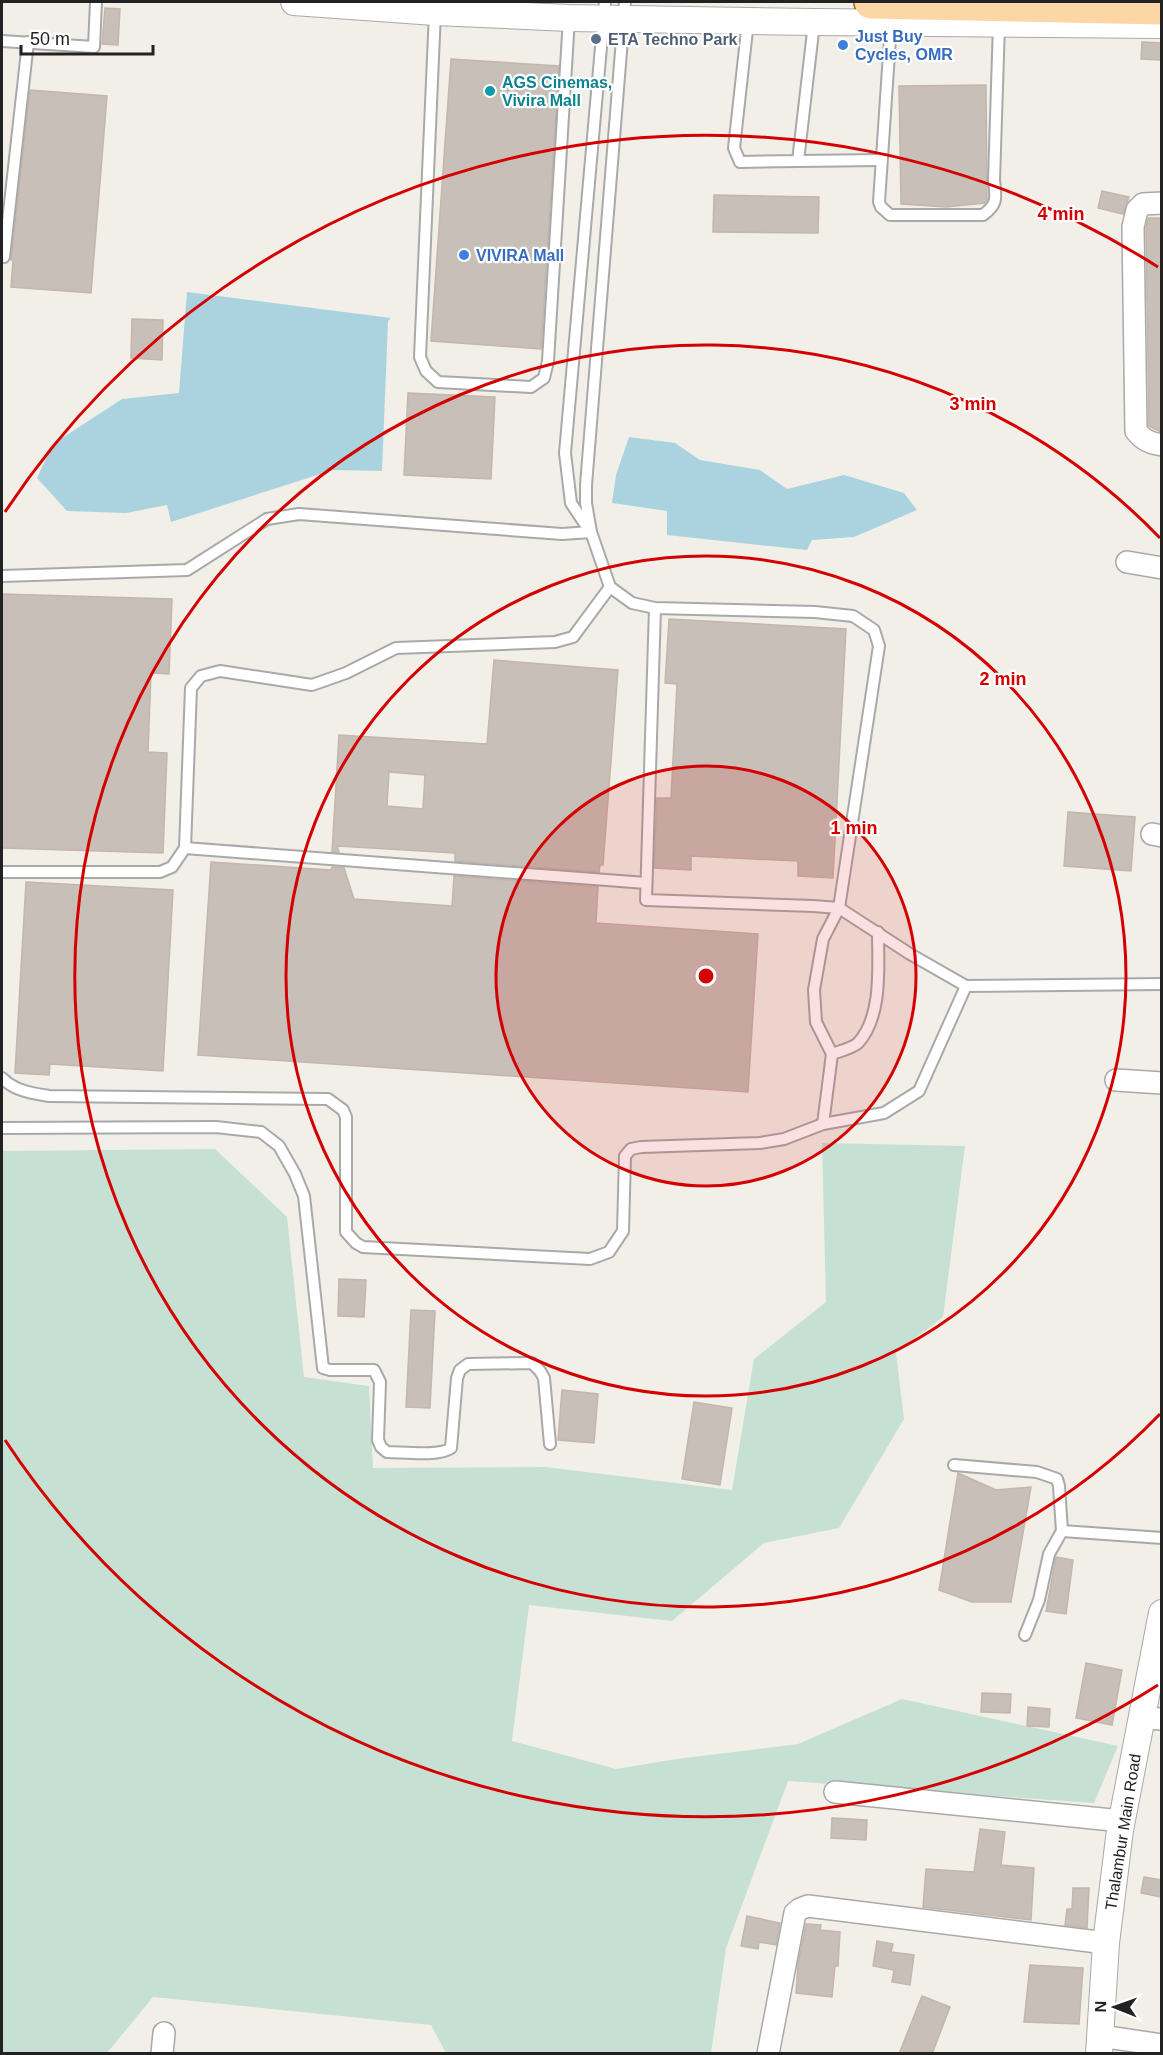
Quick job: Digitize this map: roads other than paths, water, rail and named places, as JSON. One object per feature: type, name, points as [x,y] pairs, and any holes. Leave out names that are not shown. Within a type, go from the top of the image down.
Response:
[{"type":"main road","points":[[885,9],[1161,8]]},
{"type":"street","points":[[294,2],[569,18],[614,10],[748,21],[814,22],[885,9],[999,24],[1161,25]]},
{"type":"street","points":[[1161,203],[1143,204],[1137,210],[1133,227],[1136,431],[1142,438],[1161,445]]},
{"type":"street","points":[[1127,562],[1161,568]]},
{"type":"street","points":[[1116,1080],[1161,1083]]},
{"type":"street","name":"Thalambur Main Road","points":[[1100,2045],[1106,1943],[1122,1821],[1152,1718],[1161,1613]]},
{"type":"street","points":[[835,1792],[1122,1821]]},
{"type":"street","points":[[768,2054],[795,1913],[808,1906],[1106,1943]]},
{"type":"street","points":[[162,2054],[164,2032]]},
{"type":"street","points":[[1100,2045],[1161,2045]]},
{"type":"lane","points":[[2,41],[94,47],[96,2]]},
{"type":"lane","points":[[885,9],[879,202],[890,215],[983,215],[992,208],[996,197],[994,180],[999,24]]},
{"type":"lane","points":[[591,532],[571,503],[565,453],[614,10]]},
{"type":"lane","points":[[614,10],[586,485],[591,532],[610,587],[632,603],[655,608],[815,612],[853,616],[874,630],[879,646],[839,908],[823,939],[814,990],[816,1022],[832,1054],[823,1124]]},
{"type":"lane","points":[[435,12],[420,357],[426,371],[438,382],[531,387],[544,378],[548,361],[569,18]]},
{"type":"lane","points":[[748,21],[734,148],[740,162],[881,160]]},
{"type":"lane","points":[[798,161],[814,22]]},
{"type":"lane","points":[[4,257],[28,42]]},
{"type":"lane","points":[[2,576],[187,570],[267,519],[299,514],[562,534],[591,532]]},
{"type":"lane","points":[[2,872],[160,872],[172,867],[184,848],[191,688],[201,676],[220,671],[312,685],[346,673],[396,648],[555,642],[573,637],[610,587]]},
{"type":"lane","points":[[655,608],[646,900],[839,908],[910,954],[966,986],[1161,984]]},
{"type":"lane","points":[[184,848],[646,883]]},
{"type":"lane","points":[[832,1054],[858,1044],[873,1018],[878,985],[878,932]]},
{"type":"lane","points":[[2,1078],[10,1086],[26,1092],[49,1096],[328,1099],[343,1110],[346,1117],[346,1232],[356,1243],[363,1247],[590,1259],[609,1251],[623,1231],[625,1156],[631,1149],[641,1146],[760,1143],[784,1139],[823,1124],[884,1113],[919,1091],[966,986]]},
{"type":"lane","points":[[2,1128],[216,1127],[261,1132],[279,1146],[304,1196],[323,1368],[374,1370],[380,1382],[378,1440],[381,1447],[387,1452],[437,1453],[446,1452],[451,1448],[457,1377],[460,1370],[468,1364],[532,1363],[544,1378],[550,1444]]},
{"type":"lane","points":[[954,1465],[1036,1472],[1057,1479],[1062,1531],[1048,1554],[1039,1600],[1025,1635]]},
{"type":"lane","points":[[1062,1531],[1161,1538]]},
{"type":"water","points":[[187,292],[391,318],[388,321],[382,471],[333,470],[171,522],[167,505],[126,513],[67,511],[37,478],[53,444],[122,399],[179,393]]},
{"type":"water","points":[[629,437],[675,443],[700,460],[760,470],[787,489],[844,475],[904,493],[917,510],[854,537],[812,540],[807,550],[667,535],[667,511],[612,503],[616,475]]},
{"type":"place","name":"ETA Techno Park","points":[[596,39]]},
{"type":"place","name":"Just Buy Cycles, OMR","points":[[843,45]]},
{"type":"place","name":"AGS Cinemas, Vivira Mall","points":[[490,91]]},
{"type":"place","name":"VIVIRA Mall","points":[[464,255]]}]
